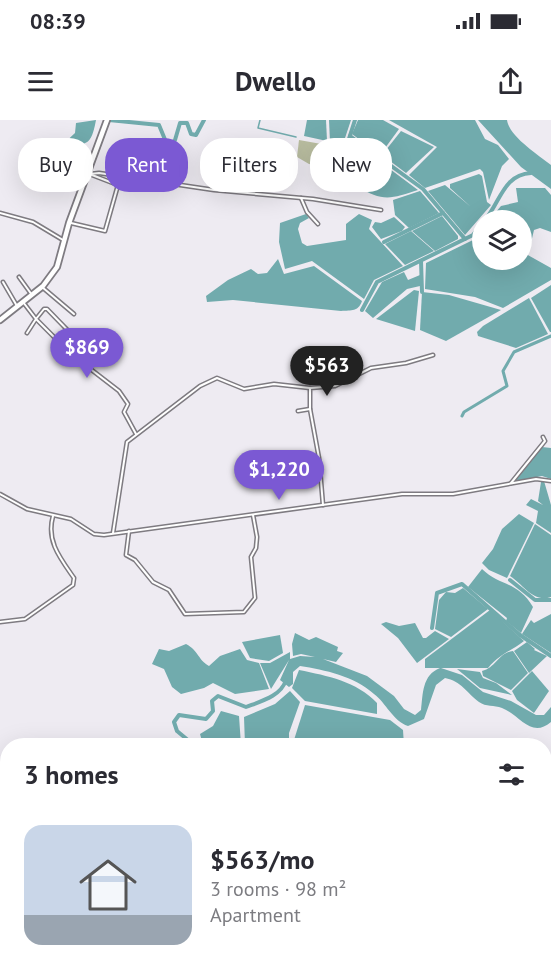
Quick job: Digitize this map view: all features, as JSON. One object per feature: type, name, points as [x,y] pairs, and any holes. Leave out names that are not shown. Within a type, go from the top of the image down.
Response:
[{"type":"main road","points":[[93,162],[107,121]]},
{"type":"main road","points":[[1,318],[42,287],[57,267],[69,223],[82,192]]},
{"type":"street","points":[[93,174],[213,190],[301,198],[381,210]]},
{"type":"street","points":[[69,223],[105,231],[118,185],[93,176]]},
{"type":"street","points":[[301,198],[307,212],[318,224]]},
{"type":"street","points":[[0,213],[33,222],[64,240]]},
{"type":"street","points":[[19,277],[32,295]]},
{"type":"street","points":[[3,282],[17,306]]},
{"type":"street","points":[[42,287],[70,314],[74,314]]},
{"type":"street","points":[[23,302],[36,319],[74,356],[119,391],[128,405],[124,412],[136,434]]},
{"type":"street","points":[[27,333],[44,309],[47,309],[83,346],[74,356]]},
{"type":"street","points":[[113,533],[126,448],[130,439],[212,379],[217,378],[244,389],[274,384],[310,388],[335,386],[371,368],[406,363],[433,355]]},
{"type":"street","points":[[310,388],[310,409],[319,458],[323,505]]},
{"type":"street","points":[[298,411],[310,409]]},
{"type":"street","points":[[511,483],[545,441],[543,437]]},
{"type":"street","points":[[0,494],[27,509],[71,519],[94,534],[416,492],[453,494],[536,479],[551,481]]},
{"type":"street","points":[[0,622],[25,620],[74,585],[74,578],[62,562],[51,538],[49,529],[53,515]]},
{"type":"street","points":[[129,531],[130,540],[126,555],[138,562],[153,582],[169,590],[184,614],[244,612],[255,598],[251,557],[256,548],[253,515]]},
{"type":"green space","points":[[299,140],[310,142],[310,164],[298,158]]},
{"type":"water","points":[[96,120],[90,138],[70,138],[75,133],[76,123]]},
{"type":"water","points":[[307,120],[326,120],[327,138],[304,136]]},
{"type":"water","points":[[329,120],[351,120],[345,138],[330,138]]},
{"type":"water","points":[[358,120],[383,120],[399,129],[392,139],[357,138],[352,134]]},
{"type":"water","points":[[389,120],[475,120],[485,139],[498,145],[509,159],[502,166],[489,200],[483,172],[480,169],[425,188],[409,175],[437,147]]},
{"type":"water","points":[[478,120],[507,120],[518,138],[551,165],[551,189],[521,167]]},
{"type":"water","points":[[401,131],[434,147],[406,173],[392,162],[392,142]]},
{"type":"water","points":[[392,171],[418,190],[393,197],[373,195],[368,192],[392,192]]},
{"type":"water","points":[[479,174],[482,176],[487,202],[491,205],[487,210],[472,210],[472,227],[465,235],[428,191],[445,185],[471,207],[450,188],[450,184]]},
{"type":"water","points":[[516,188],[545,188],[551,195],[551,232],[540,228],[534,230],[532,238],[532,210],[498,210],[501,206],[518,202]]},
{"type":"water","points":[[420,191],[439,213],[409,228],[395,215],[393,200]]},
{"type":"water","points":[[306,214],[309,218],[300,223],[298,229],[302,243],[307,246],[346,240],[346,224],[359,214],[372,220],[369,229],[403,266],[374,280],[364,299],[312,261],[285,269],[279,242],[280,223]]},
{"type":"water","points":[[442,216],[458,239],[435,251],[412,231]]},
{"type":"water","points":[[394,217],[405,227],[402,231],[381,239],[372,227],[375,222],[381,223]]},
{"type":"water","points":[[411,231],[434,251],[405,265],[385,244]]},
{"type":"water","points":[[472,240],[472,270],[532,270],[532,257],[551,268],[551,280],[503,308],[475,297],[425,289],[426,263]]},
{"type":"water","points":[[278,259],[284,274],[314,266],[362,301],[359,307],[354,310],[341,311],[233,300],[207,302],[206,296],[228,280],[251,269],[258,274],[267,273]]},
{"type":"water","points":[[404,272],[408,280],[420,275],[420,286],[407,289],[373,318],[365,311],[382,282]]},
{"type":"water","points":[[551,285],[551,332],[550,332],[531,298]]},
{"type":"water","points":[[414,290],[419,291],[415,331],[376,319]]},
{"type":"water","points":[[422,292],[449,295],[501,310],[446,341],[420,330]]},
{"type":"water","points":[[529,298],[548,334],[516,348],[478,336],[477,332],[483,326]]},
{"type":"water","points":[[542,447],[551,448],[551,479],[542,476],[513,482]]},
{"type":"water","points":[[544,481],[551,505],[551,533],[536,523],[538,511],[526,505],[531,499],[543,505],[538,501],[541,482]]},
{"type":"water","points":[[519,514],[534,523],[507,578],[489,570],[482,563],[493,549],[502,529]]},
{"type":"water","points":[[535,524],[551,535],[551,597],[539,598],[510,576]]},
{"type":"water","points":[[482,569],[521,592],[533,607],[521,633],[506,621],[507,618],[468,587]]},
{"type":"water","points":[[463,588],[488,609],[451,637],[435,629],[439,600],[446,592],[455,593]]},
{"type":"water","points":[[490,610],[524,641],[501,656],[488,668],[441,668],[462,675],[483,692],[511,701],[536,715],[544,715],[551,707],[551,722],[544,727],[531,727],[502,708],[482,704],[460,685],[445,678],[436,685],[424,719],[408,726],[398,720],[374,694],[348,678],[300,666],[293,672],[293,684],[289,687],[280,680],[289,660],[271,689],[260,663],[270,663],[290,652],[290,659],[300,656],[315,657],[301,654],[293,656],[292,644],[295,633],[309,640],[316,637],[338,647],[337,651],[343,653],[336,662],[323,659],[367,676],[394,696],[404,709],[415,715],[421,710],[427,680],[434,671],[440,668],[425,668],[425,659]]},
{"type":"water","points":[[551,614],[551,653],[522,634],[531,620],[534,623]]},
{"type":"water","points":[[386,622],[399,626],[415,623],[423,638],[435,631],[449,639],[417,663],[398,638],[381,624]]},
{"type":"water","points":[[280,635],[283,653],[269,661],[250,658],[242,642]]},
{"type":"water","points":[[527,642],[534,650],[547,656],[529,673],[514,651]]},
{"type":"water","points":[[186,644],[209,666],[220,656],[240,649],[247,660],[259,663],[269,689],[235,694],[213,683],[204,688],[181,694],[172,687],[164,669],[152,664],[159,649],[169,651]]},
{"type":"water","points":[[513,651],[528,673],[511,690],[483,676],[482,671],[491,667],[508,652]]},
{"type":"water","points":[[457,669],[480,672],[483,678],[496,683],[512,695],[480,688]]},
{"type":"water","points":[[299,670],[331,677],[360,689],[377,703],[377,714],[305,701],[292,688]]},
{"type":"water","points":[[532,671],[549,691],[534,713],[517,700],[512,691]]},
{"type":"water","points":[[290,691],[300,702],[289,738],[245,738],[244,717],[275,704]]},
{"type":"water","points":[[305,705],[390,720],[403,730],[404,738],[295,738]]},
{"type":"water","points":[[221,711],[239,716],[241,738],[201,738],[200,734],[213,726]]},
{"type":"waterway","points":[[109,120],[159,125],[166,142],[171,145],[175,140],[180,123],[187,123],[191,134],[196,135],[204,120]]},
{"type":"waterway","points":[[260,120],[258,128],[296,137]]},
{"type":"waterway","points":[[349,138],[355,120]]},
{"type":"waterway","points":[[350,136],[423,189],[465,239]]},
{"type":"waterway","points":[[492,210],[508,184],[522,175],[531,173]]},
{"type":"waterway","points":[[384,242],[443,213]]},
{"type":"waterway","points":[[362,310],[377,282],[472,235]]},
{"type":"waterway","points":[[421,261],[422,292]]},
{"type":"waterway","points":[[462,416],[464,412],[507,386],[503,371],[514,352],[551,336]]},
{"type":"waterway","points":[[510,580],[535,600],[551,600]]},
{"type":"waterway","points":[[432,628],[437,593],[462,584],[520,635],[551,656]]},
{"type":"waterway","points":[[185,738],[177,731],[174,722],[179,715],[206,719],[213,711],[212,701],[218,696],[246,707],[275,694],[284,686],[286,680]]}]
